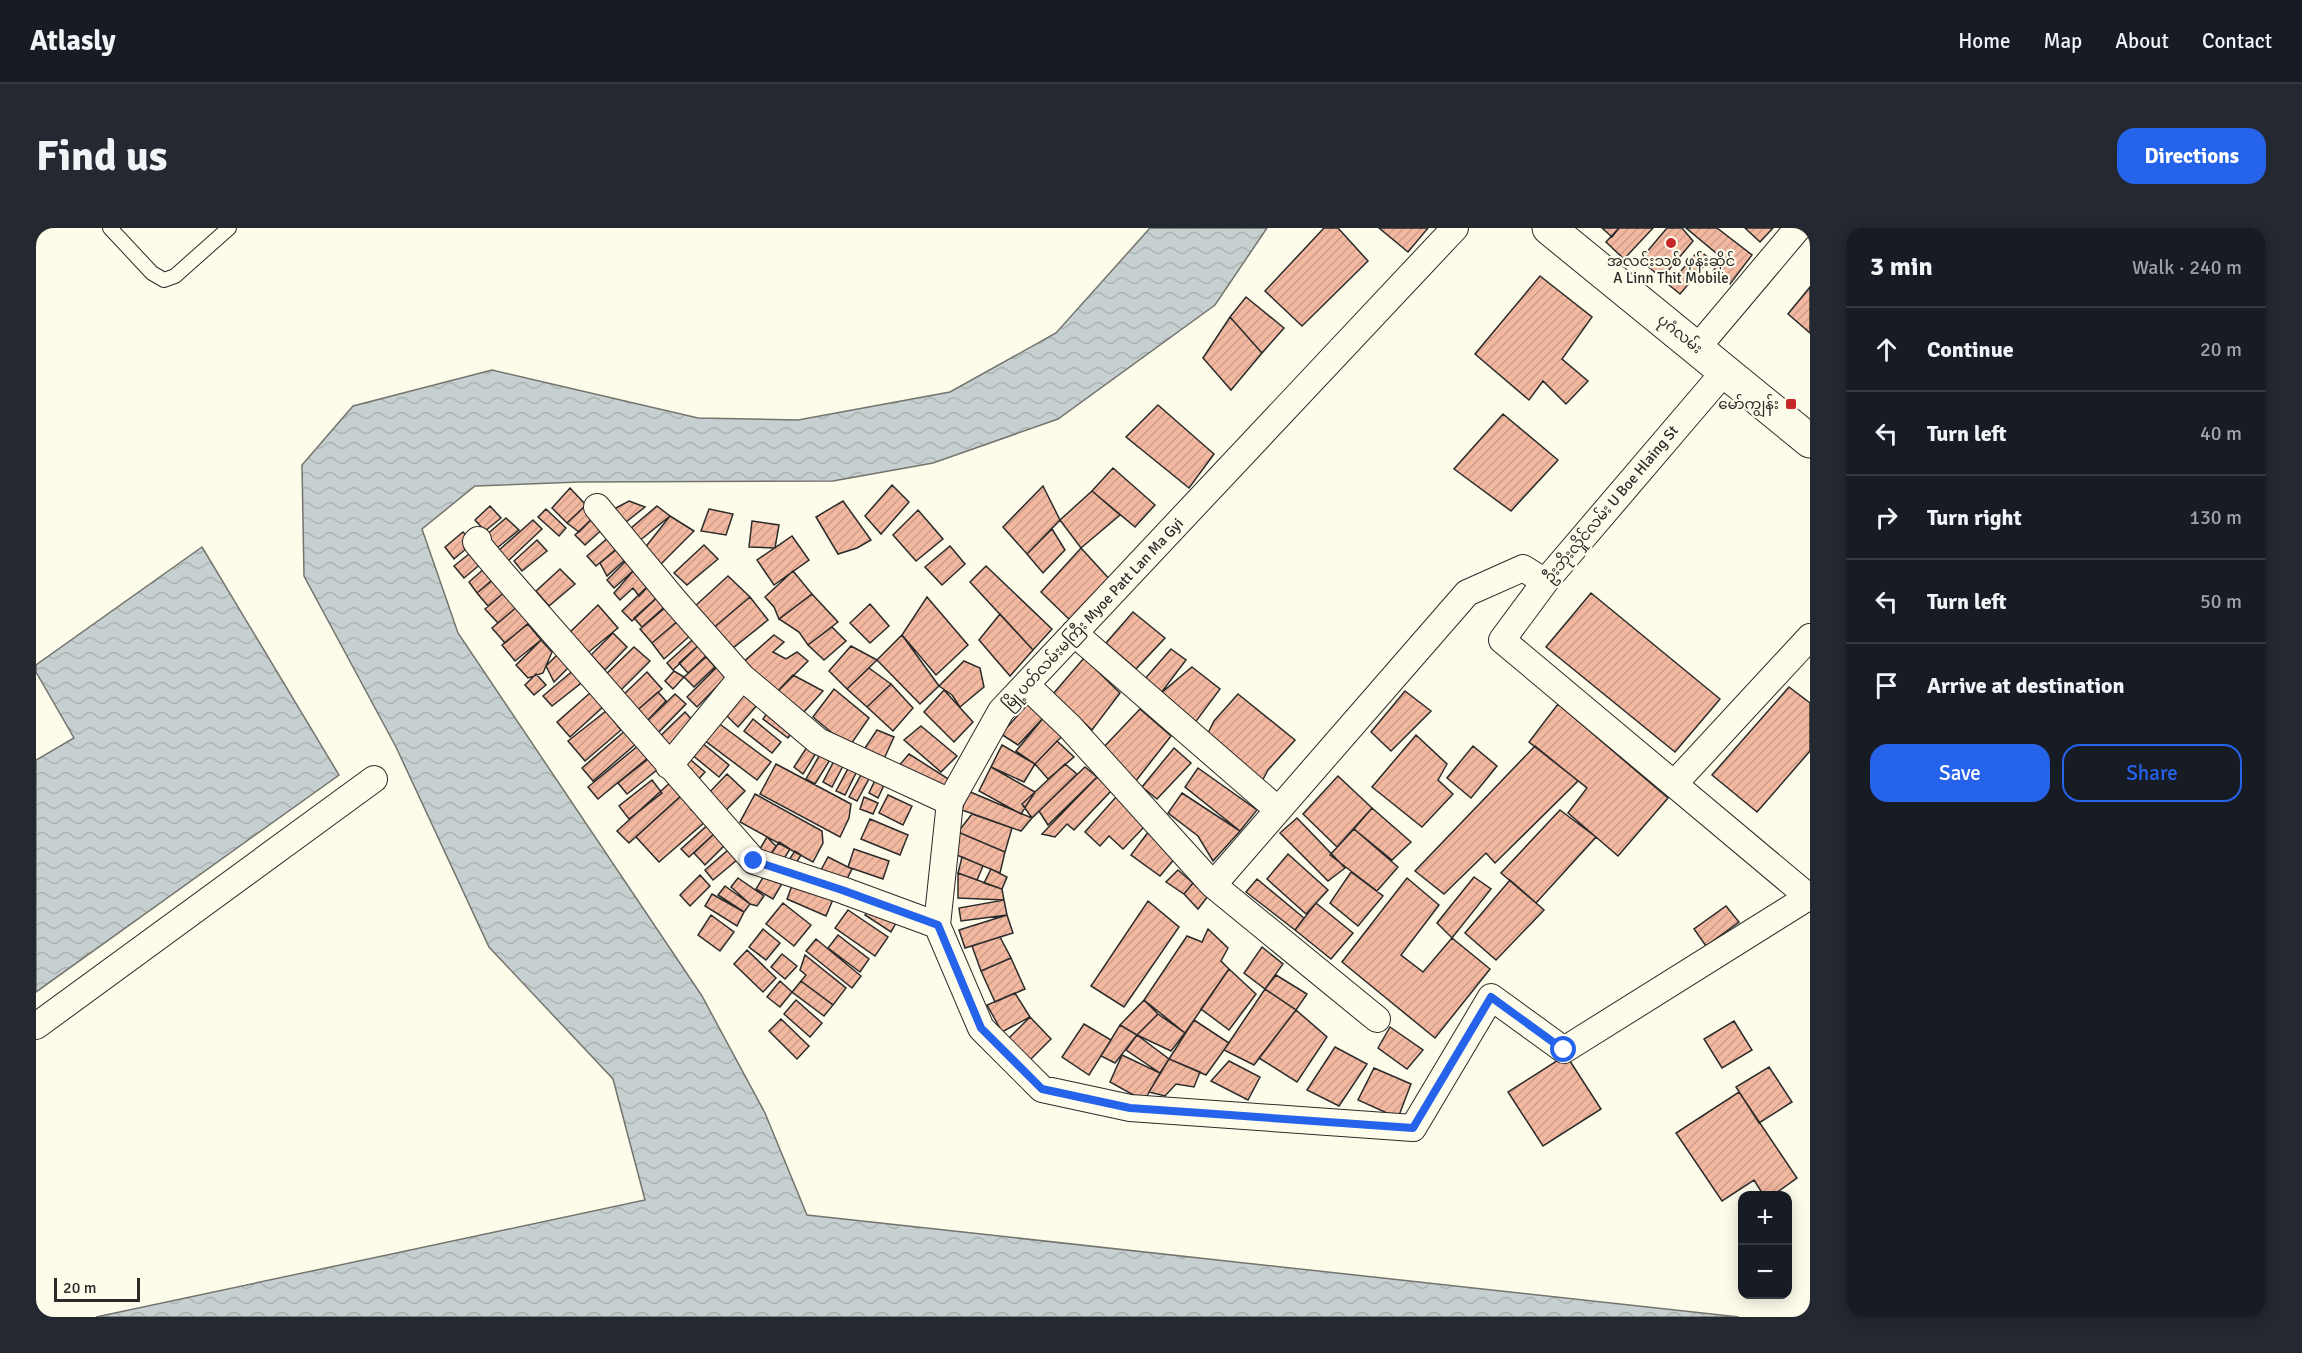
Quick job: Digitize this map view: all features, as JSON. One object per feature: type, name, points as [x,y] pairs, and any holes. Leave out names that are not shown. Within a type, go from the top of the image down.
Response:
[{"type":"main road","name":"ပုဂံလမ်း","points":[[1549,228],[1810,441]]},
{"type":"street","name":"မြို့ပတ်လမ်းမကြီး Myoe Patt Lan Ma Gyi","points":[[1455,228],[1001,711],[950,801],[938,925],[981,1028],[1042,1089],[1130,1108],[1413,1128],[1491,997],[1564,1050],[1810,897]]},
{"type":"street","points":[[1696,348],[1798,228]]},
{"type":"street","name":"ဦးဘိုးလှိုင်လမ်း U Boe Hlaing St","points":[[1674,784],[1502,640],[1545,582],[1725,371]]},
{"type":"street","points":[[597,507],[742,677],[818,741],[950,801]]},
{"type":"street","points":[[478,540],[476,542],[501,572],[754,861],[938,925]]},
{"type":"street","points":[[1213,885],[1467,593],[1523,568],[1545,582]]},
{"type":"street","points":[[1074,633],[1278,810]]},
{"type":"street","points":[[1810,637],[1674,784],[1810,897]]},
{"type":"street","points":[[669,766],[742,677]]},
{"type":"street","points":[[1026,685],[1070,727],[1213,885],[1377,1019]]},
{"type":"street","points":[[36,1026],[374,779]]},
{"type":"lane","points":[[110,228],[152,273],[164,280],[175,276],[229,228]]},
{"type":"water","points":[[1150,228],[1267,228],[1215,305],[1058,419],[933,463],[833,481],[579,482],[475,486],[422,529],[458,633],[702,996],[765,1113],[807,1215],[1739,1317],[96,1317],[645,1200],[613,1079],[489,947],[396,747],[304,576],[302,465],[353,406],[492,370],[698,418],[798,420],[950,392],[1056,333]]},
{"type":"water","points":[[202,547],[339,775],[36,992],[36,760],[74,738],[36,672],[36,665]]},
{"type":"building","points":[[1324,228],[1338,228],[1368,261],[1302,326],[1265,291]]},
{"type":"building","points":[[1379,228],[1428,228],[1408,252]]},
{"type":"building","points":[[1602,228],[1619,228],[1612,237]]},
{"type":"building","points":[[1619,228],[1653,228],[1624,259],[1606,242]]},
{"type":"building","points":[[1667,228],[1682,228],[1693,241],[1662,278],[1640,260]]},
{"type":"building","points":[[1686,228],[1717,228],[1752,255],[1730,284],[1713,271],[1722,258]]},
{"type":"building","points":[[1745,228],[1773,228],[1760,242]]},
{"type":"building","points":[[1699,250],[1710,259],[1680,294],[1669,285]]},
{"type":"building","points":[[1540,276],[1592,317],[1562,359],[1588,381],[1566,404],[1543,381],[1529,400],[1475,354]]},
{"type":"building","points":[[1810,287],[1810,333],[1788,314]]},
{"type":"building","points":[[1246,297],[1284,328],[1262,353],[1230,317]]},
{"type":"building","points":[[1230,317],[1262,353],[1231,390],[1203,358]]},
{"type":"building","points":[[1158,405],[1214,454],[1189,488],[1126,437]]},
{"type":"building","points":[[1503,414],[1558,460],[1511,511],[1454,469]]},
{"type":"building","points":[[1113,468],[1155,505],[1135,527],[1092,491]]},
{"type":"building","points":[[892,485],[909,502],[881,534],[865,516]]},
{"type":"building","points":[[1043,486],[1060,520],[1027,554],[1003,527]]},
{"type":"building","points":[[570,488],[586,505],[567,523],[552,508]]},
{"type":"building","points":[[1092,491],[1120,515],[1081,548],[1060,520]]},
{"type":"building","points":[[629,501],[645,507],[626,522],[614,509]]},
{"type":"building","points":[[843,501],[871,540],[857,548],[838,554],[816,517]]},
{"type":"building","points":[[586,505],[596,515],[579,532],[567,523]]},
{"type":"building","points":[[490,506],[501,518],[485,531],[475,520]]},
{"type":"building","points":[[657,506],[670,516],[638,542],[630,529]]},
{"type":"building","points":[[546,509],[566,528],[559,536],[538,517]]},
{"type":"building","points":[[709,509],[733,514],[726,535],[701,531]]},
{"type":"building","points":[[918,510],[943,539],[916,561],[893,535]]},
{"type":"building","points":[[596,515],[606,526],[585,545],[575,535]]},
{"type":"building","points":[[670,516],[694,531],[660,565],[644,549]]},
{"type":"building","points":[[506,518],[519,530],[497,548],[485,536]]},
{"type":"building","points":[[533,520],[542,529],[507,562],[498,551]]},
{"type":"building","points":[[752,521],[779,525],[775,548],[749,547]]},
{"type":"building","points":[[1052,529],[1065,550],[1043,573],[1027,554]]},
{"type":"building","points":[[463,532],[473,543],[454,559],[445,547]]},
{"type":"building","points":[[792,536],[809,560],[774,585],[757,560]]},
{"type":"building","points":[[609,537],[619,547],[596,566],[587,556]]},
{"type":"building","points":[[537,540],[547,551],[522,571],[514,561]]},
{"type":"building","points":[[704,545],[718,559],[687,585],[674,573]]},
{"type":"building","points":[[950,546],[965,564],[942,585],[925,567]]},
{"type":"building","points":[[1081,548],[1113,583],[1074,624],[1041,592]]},
{"type":"building","points":[[474,550],[483,562],[464,578],[454,566]]},
{"type":"building","points":[[616,550],[626,559],[607,576],[600,563]]},
{"type":"building","points":[[632,555],[643,562],[614,588],[607,580]]},
{"type":"building","points":[[986,566],[1052,629],[1033,650],[970,582]]},
{"type":"building","points":[[485,568],[494,579],[477,593],[469,582]]},
{"type":"building","points":[[560,569],[575,584],[549,606],[536,591]]},
{"type":"building","points":[[635,569],[651,583],[639,596],[633,588],[620,600],[614,593]]},
{"type":"building","points":[[793,571],[812,594],[779,619],[774,607],[765,597]]},
{"type":"building","points":[[499,574],[511,587],[488,606],[477,593]]},
{"type":"building","points":[[728,576],[750,597],[712,629],[694,607]]},
{"type":"building","points":[[651,583],[662,593],[632,621],[622,611]]},
{"type":"building","points":[[506,591],[519,605],[498,623],[485,609]]},
{"type":"building","points":[[662,593],[670,602],[642,627],[634,618]]},
{"type":"building","points":[[1591,593],[1720,699],[1675,752],[1546,647]]},
{"type":"building","points":[[812,594],[838,622],[808,645],[799,632],[779,619]]},
{"type":"building","points":[[750,597],[768,620],[733,648],[712,629]]},
{"type":"building","points":[[927,597],[968,645],[936,675],[902,635]]},
{"type":"building","points":[[673,601],[685,615],[652,643],[640,629]]},
{"type":"building","points":[[870,604],[889,626],[870,643],[850,623]]},
{"type":"building","points":[[519,605],[532,620],[505,643],[492,628]]},
{"type":"building","points":[[598,605],[618,628],[585,655],[567,635]]},
{"type":"building","points":[[1133,612],[1165,638],[1136,669],[1106,643]]},
{"type":"building","points":[[1000,614],[1033,650],[1010,676],[979,640]]},
{"type":"building","points":[[680,619],[693,633],[664,659],[652,643]]},
{"type":"building","points":[[528,624],[541,640],[515,661],[502,645]]},
{"type":"building","points":[[832,627],[846,641],[824,660],[808,645]]},
{"type":"building","points":[[613,633],[627,647],[605,670],[591,655]]},
{"type":"building","points":[[699,634],[699,645],[673,670],[667,663]]},
{"type":"building","points":[[774,635],[784,642],[773,652],[786,659],[797,652],[808,661],[776,693],[741,664]]},
{"type":"building","points":[[902,635],[939,686],[920,704],[877,660]]},
{"type":"building","points":[[541,640],[552,652],[543,673],[528,678],[516,665]]},
{"type":"building","points":[[699,645],[708,654],[688,673],[679,663]]},
{"type":"building","points":[[851,646],[877,660],[847,689],[829,671]]},
{"type":"building","points":[[634,647],[650,661],[617,694],[602,678]]},
{"type":"building","points":[[1171,649],[1186,660],[1161,693],[1143,681]]},
{"type":"building","points":[[558,654],[570,666],[554,682],[546,666]]},
{"type":"building","points":[[706,657],[715,667],[694,687],[684,677]]},
{"type":"building","points":[[1084,658],[1120,693],[1092,730],[1053,694]]},
{"type":"building","points":[[964,661],[980,668],[984,687],[960,707],[952,695],[939,686]]},
{"type":"building","points":[[720,664],[730,673],[697,707],[687,697]]},
{"type":"building","points":[[1192,667],[1220,689],[1194,724],[1161,693]]},
{"type":"building","points":[[576,668],[585,680],[552,706],[543,696]]},
{"type":"building","points":[[869,668],[891,684],[867,707],[847,689]]},
{"type":"building","points":[[674,671],[684,677],[673,689],[665,681]]},
{"type":"building","points":[[647,672],[662,689],[633,714],[620,698]]},
{"type":"building","points":[[536,674],[546,685],[534,695],[525,685]]},
{"type":"building","points":[[793,675],[823,691],[803,713],[776,693]]},
{"type":"building","points":[[891,684],[913,708],[893,731],[867,707]]},
{"type":"building","points":[[1789,687],[1810,703],[1810,751],[1757,812],[1712,775]]},
{"type":"building","points":[[834,689],[869,718],[849,747],[813,717]]},
{"type":"building","points":[[745,690],[759,703],[738,727],[724,713]]},
{"type":"building","points":[[944,690],[973,722],[954,742],[924,712]]},
{"type":"building","points":[[1405,691],[1431,711],[1391,751],[1371,732]]},
{"type":"building","points":[[658,692],[666,701],[644,724],[633,714]]},
{"type":"building","points":[[590,693],[603,707],[570,737],[557,722]]},
{"type":"building","points":[[675,694],[686,704],[654,737],[644,724]]},
{"type":"building","points":[[1238,694],[1295,740],[1268,770],[1261,783],[1207,735],[1214,721]]},
{"type":"building","points":[[1029,703],[1045,716],[1018,745],[1001,734]]},
{"type":"building","points":[[1558,704],[1668,798],[1618,856],[1568,813],[1587,788],[1529,742]]},
{"type":"building","points":[[1140,709],[1171,736],[1135,782],[1102,749]]},
{"type":"building","points":[[769,710],[794,730],[788,738],[763,719]]},
{"type":"building","points":[[606,711],[621,730],[585,761],[568,741]]},
{"type":"building","points":[[685,712],[694,722],[667,752],[655,741]]},
{"type":"building","points":[[1045,716],[1068,730],[1035,764],[1016,751]]},
{"type":"building","points":[[753,719],[781,742],[772,753],[744,731]]},
{"type":"building","points":[[717,722],[771,762],[757,780],[704,740]]},
{"type":"building","points":[[921,726],[957,756],[941,772],[904,740]]},
{"type":"building","points":[[626,730],[637,743],[593,781],[582,768]]},
{"type":"building","points":[[877,730],[894,737],[883,761],[863,751]]},
{"type":"building","points":[[1416,735],[1447,764],[1438,780],[1453,794],[1422,827],[1372,787]]},
{"type":"building","points":[[1057,741],[1074,757],[1048,779],[1035,764]]},
{"type":"building","points":[[701,742],[729,765],[719,777],[691,754]]},
{"type":"building","points":[[809,744],[818,750],[803,774],[794,767]]},
{"type":"building","points":[[639,745],[649,757],[598,799],[588,787]]},
{"type":"building","points":[[1002,745],[1035,764],[1024,782],[991,767]]},
{"type":"building","points":[[1473,746],[1497,766],[1471,798],[1447,778]]},
{"type":"building","points":[[1535,746],[1578,781],[1495,863],[1486,853],[1444,894],[1415,871]]},
{"type":"building","points":[[1174,748],[1191,763],[1157,799],[1142,787]]},
{"type":"building","points":[[823,749],[833,755],[815,784],[806,779]]},
{"type":"building","points":[[909,754],[950,780],[941,797],[891,775]]},
{"type":"building","points":[[653,755],[662,766],[627,794],[618,783]]},
{"type":"building","points":[[686,756],[705,772],[696,782],[677,766]]},
{"type":"building","points":[[835,759],[844,764],[832,787],[823,782]]},
{"type":"building","points":[[776,764],[851,804],[849,818],[840,837],[760,794]]},
{"type":"building","points":[[1065,764],[1077,774],[1032,818],[1022,804]]},
{"type":"building","points":[[850,765],[858,769],[845,795],[836,791]]},
{"type":"building","points":[[991,767],[1035,792],[1021,814],[979,791]]},
{"type":"building","points":[[1085,767],[1097,777],[1048,825],[1039,811]]},
{"type":"building","points":[[1198,768],[1257,810],[1240,831],[1185,787]]},
{"type":"building","points":[[863,771],[871,775],[857,801],[849,797]]},
{"type":"building","points":[[727,774],[745,791],[726,810],[704,798]]},
{"type":"building","points":[[1338,776],[1372,808],[1337,847],[1303,814]]},
{"type":"building","points":[[1097,777],[1112,790],[1074,830],[1067,824],[1055,837],[1042,834]]},
{"type":"building","points":[[876,778],[885,783],[878,798],[869,793]]},
{"type":"building","points":[[652,780],[662,793],[629,819],[619,806]]},
{"type":"building","points":[[673,780],[684,793],[629,843],[617,831]]},
{"type":"building","points":[[968,791],[1032,818],[1021,831],[962,810]]},
{"type":"building","points":[[1182,793],[1240,831],[1213,861],[1198,836],[1168,813]]},
{"type":"building","points":[[755,794],[822,831],[823,843],[813,862],[740,822]]},
{"type":"building","points":[[888,795],[912,806],[903,825],[879,813]]},
{"type":"building","points":[[681,796],[693,802],[691,810],[704,812],[705,822],[659,862],[636,837]]},
{"type":"building","points":[[864,797],[878,803],[873,814],[860,809]]},
{"type":"building","points":[[1116,797],[1145,826],[1123,849],[1109,836],[1100,846],[1085,832]]},
{"type":"building","points":[[1372,808],[1411,842],[1392,860],[1354,829]]},
{"type":"building","points":[[1560,810],[1596,837],[1536,903],[1501,873]]},
{"type":"building","points":[[972,814],[1012,828],[1005,852],[958,832]]},
{"type":"building","points":[[1297,818],[1345,868],[1328,881],[1280,833]]},
{"type":"building","points":[[870,819],[908,835],[900,855],[861,839]]},
{"type":"building","points":[[712,821],[717,831],[689,857],[681,849]]},
{"type":"building","points":[[1354,829],[1398,867],[1377,891],[1330,855]]},
{"type":"building","points":[[1149,831],[1176,857],[1160,876],[1131,855]]},
{"type":"building","points":[[958,832],[1005,852],[1000,873],[952,853]]},
{"type":"building","points":[[714,834],[725,845],[705,865],[694,853]]},
{"type":"building","points":[[767,837],[776,846],[768,859],[757,854]]},
{"type":"building","points":[[779,842],[790,849],[782,862],[768,859]]},
{"type":"building","points":[[854,849],[889,861],[883,879],[848,867]]},
{"type":"building","points":[[728,850],[737,860],[713,880],[705,870]]},
{"type":"building","points":[[795,851],[801,855],[793,868],[786,864]]},
{"type":"building","points":[[1288,854],[1328,890],[1306,914],[1267,879]]},
{"type":"building","points":[[828,857],[852,869],[844,885],[820,872]]},
{"type":"building","points":[[962,857],[983,866],[977,880],[958,873]]},
{"type":"building","points":[[991,869],[1007,877],[1002,889],[984,883]]},
{"type":"building","points":[[1178,870],[1193,883],[1184,894],[1166,882]]},
{"type":"building","points":[[767,871],[784,880],[773,899],[756,889]]},
{"type":"building","points":[[1351,872],[1383,896],[1358,926],[1330,903]]},
{"type":"building","points":[[958,873],[1002,889],[1004,900],[958,898]]},
{"type":"building","points":[[700,875],[710,886],[690,906],[680,895]]},
{"type":"building","points":[[1474,877],[1491,889],[1452,938],[1437,923]]},
{"type":"building","points":[[738,878],[764,896],[757,906],[750,904],[731,887]]},
{"type":"building","points":[[1407,878],[1439,905],[1401,955],[1423,972],[1452,938],[1490,969],[1435,1038],[1342,962]]},
{"type":"building","points":[[1257,879],[1304,918],[1295,930],[1246,892]]},
{"type":"building","points":[[794,880],[834,897],[826,916],[787,899]]},
{"type":"building","points":[[1510,880],[1544,910],[1496,960],[1465,933]]},
{"type":"building","points":[[1193,883],[1208,896],[1198,909],[1184,894]]},
{"type":"building","points":[[725,886],[750,904],[744,912],[718,895]]},
{"type":"building","points":[[712,894],[744,912],[737,926],[705,906]]},
{"type":"building","points":[[1004,900],[1007,915],[961,921],[959,908]]},
{"type":"building","points":[[1148,901],[1179,927],[1124,1007],[1091,986]]},
{"type":"building","points":[[783,903],[811,925],[794,946],[766,924]]},
{"type":"building","points":[[1316,903],[1353,933],[1331,959],[1295,930]]},
{"type":"building","points":[[871,906],[896,923],[891,932],[865,915]]},
{"type":"building","points":[[1726,906],[1739,922],[1706,946],[1694,929]]},
{"type":"building","points":[[848,910],[888,937],[875,956],[835,928]]},
{"type":"building","points":[[711,915],[734,932],[720,951],[698,935]]},
{"type":"building","points":[[1007,915],[1013,933],[965,948],[959,930]]},
{"type":"building","points":[[763,929],[780,943],[766,960],[749,947]]},
{"type":"building","points":[[1208,929],[1228,948],[1221,961],[1229,969],[1185,1033],[1144,1000],[1187,936],[1202,942]]},
{"type":"building","points":[[838,935],[869,959],[860,972],[828,948]]},
{"type":"building","points":[[1000,937],[1011,958],[981,971],[972,946]]},
{"type":"building","points":[[816,939],[861,976],[852,988],[806,951]]},
{"type":"building","points":[[1262,947],[1283,964],[1265,989],[1244,973]]},
{"type":"building","points":[[747,950],[776,978],[763,992],[734,964]]},
{"type":"building","points":[[782,954],[797,966],[785,979],[771,967]]},
{"type":"building","points":[[805,955],[846,988],[833,1005],[801,981],[806,975],[800,970]]},
{"type":"building","points":[[1011,958],[1025,989],[995,1002],[981,971]]},
{"type":"building","points":[[1229,969],[1256,994],[1229,1030],[1201,1009]]},
{"type":"building","points":[[1276,975],[1307,994],[1296,1010],[1265,989]]},
{"type":"building","points":[[780,981],[792,992],[780,1007],[767,997]]},
{"type":"building","points":[[801,981],[833,1005],[824,1016],[792,992]]},
{"type":"building","points":[[1265,989],[1296,1010],[1254,1065],[1224,1050]]},
{"type":"building","points":[[1015,993],[1030,1017],[1002,1032],[987,1005]]},
{"type":"building","points":[[796,1000],[822,1023],[810,1037],[784,1014]]},
{"type":"building","points":[[1144,1000],[1158,1014],[1137,1035],[1120,1025]]},
{"type":"building","points":[[1296,1010],[1327,1037],[1297,1082],[1259,1058]]},
{"type":"building","points":[[1158,1014],[1185,1033],[1171,1051],[1137,1035]]},
{"type":"building","points":[[1030,1017],[1051,1039],[1028,1062],[1007,1040]]},
{"type":"building","points":[[781,1019],[809,1046],[797,1059],[769,1031]]},
{"type":"building","points":[[1194,1020],[1229,1043],[1206,1075],[1169,1059]]},
{"type":"building","points":[[1734,1021],[1752,1050],[1722,1068],[1704,1039]]},
{"type":"building","points":[[1084,1024],[1111,1040],[1089,1075],[1062,1057]]},
{"type":"building","points":[[1120,1025],[1137,1035],[1115,1063],[1101,1056]]},
{"type":"building","points":[[1390,1027],[1423,1050],[1407,1069],[1378,1048]]},
{"type":"building","points":[[1137,1035],[1169,1059],[1160,1073],[1126,1050]]},
{"type":"building","points":[[1335,1047],[1367,1064],[1339,1106],[1307,1090]]},
{"type":"building","points":[[1122,1055],[1160,1073],[1144,1101],[1110,1082]]},
{"type":"building","points":[[1566,1055],[1601,1109],[1543,1146],[1508,1092]]},
{"type":"building","points":[[1169,1059],[1200,1072],[1194,1087],[1176,1084],[1165,1096],[1149,1092]]},
{"type":"building","points":[[1229,1061],[1260,1077],[1248,1100],[1211,1081]]},
{"type":"building","points":[[1769,1067],[1792,1102],[1759,1123],[1736,1087]]},
{"type":"building","points":[[1374,1068],[1411,1084],[1398,1118],[1358,1100]]},
{"type":"building","points":[[1739,1092],[1797,1178],[1779,1191],[1761,1191],[1754,1180],[1722,1201],[1676,1133]]},
{"type":"place","name":"အလင်းသစ် ဖုန်းဆိုင် A Linn Thit Mobile","points":[[1671,243]]},
{"type":"place","name":"မော်ကျွန်း","points":[[1791,404]]},
{"type":"route","points":[[754,861],[938,925],[981,1028],[1042,1089],[1130,1108],[1413,1128],[1491,997],[1564,1050]]}]
